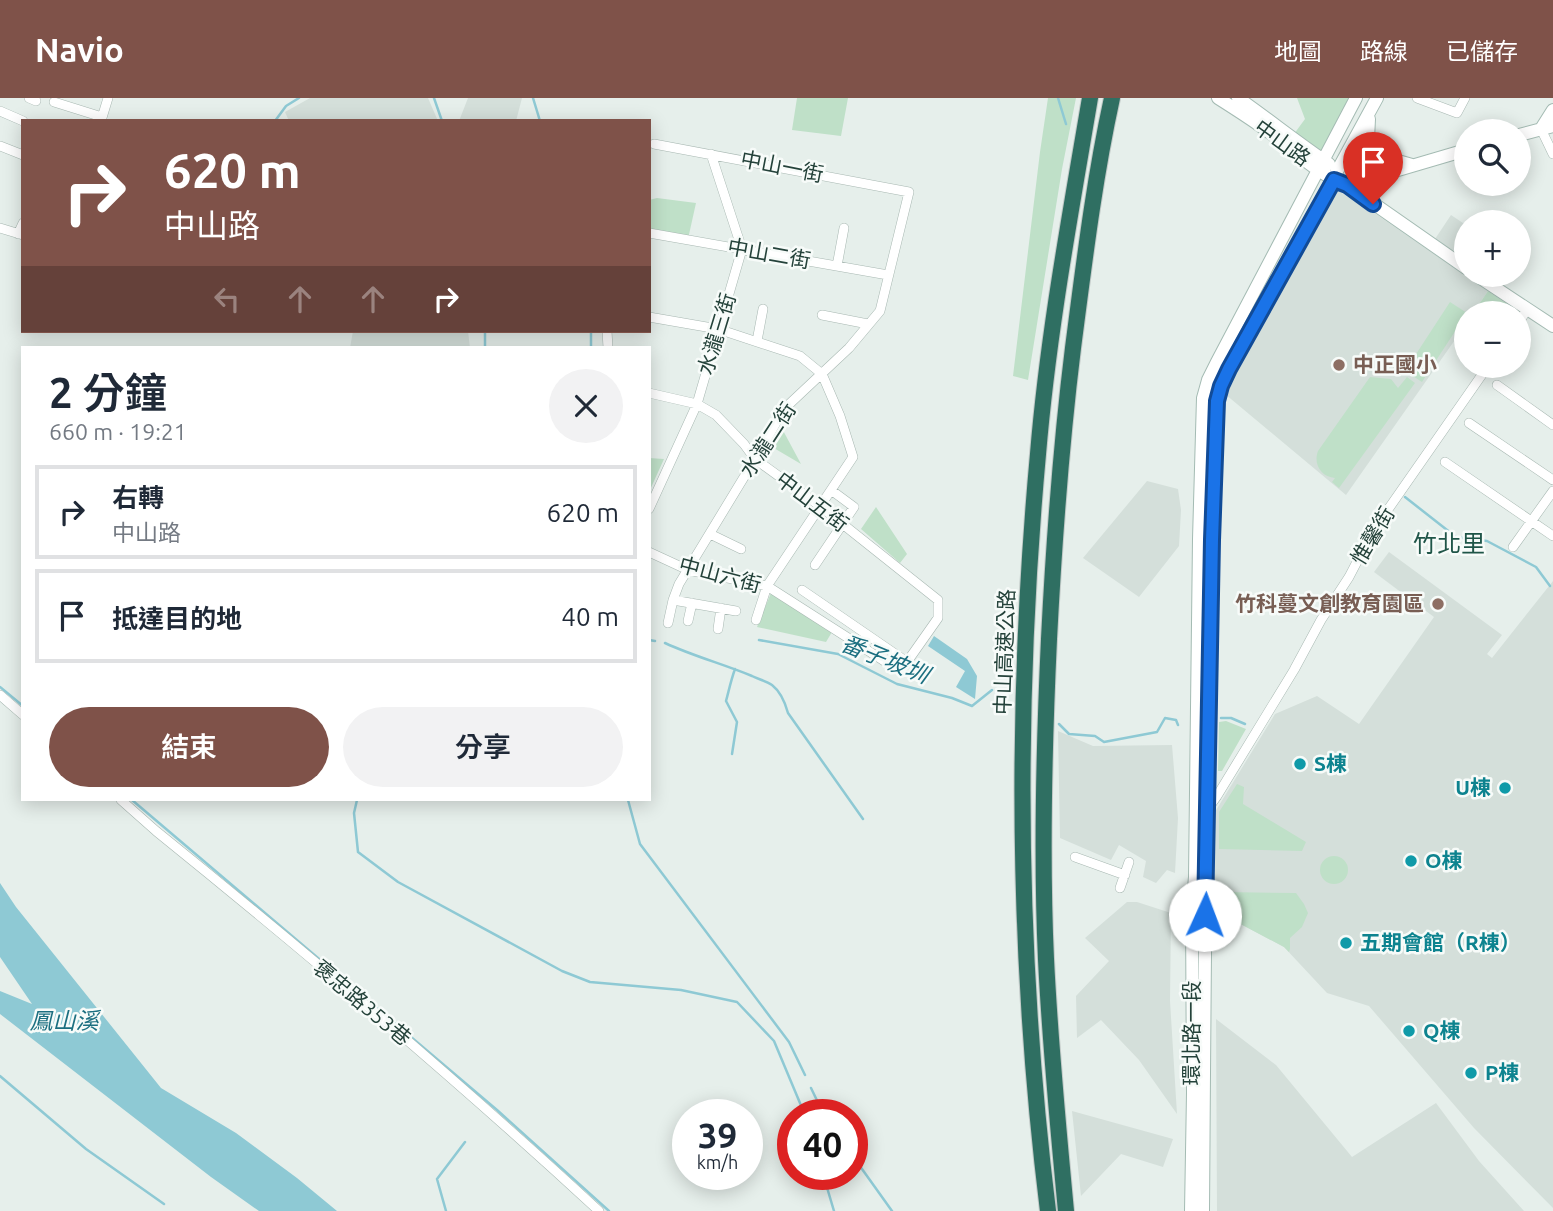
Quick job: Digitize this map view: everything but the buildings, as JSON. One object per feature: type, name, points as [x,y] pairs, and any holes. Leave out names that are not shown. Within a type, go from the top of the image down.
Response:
[{"type":"highway","name":"中山高速公路","points":[[1048,1211],[1031,1041],[1024,903],[1022,775],[1027,618],[1038,453],[1056,301],[1090,98]]},
{"type":"highway","name":"中山高速公路","points":[[1066,1211],[1046,956],[1044,743],[1065,412],[1101,150],[1112,98]]},
{"type":"street","points":[[54,102],[101,119],[108,98]]},
{"type":"street","name":"中山路","points":[[1218,98],[1321,164]]},
{"type":"street","name":"中山路","points":[[1238,98],[1347,185],[1454,260]]},
{"type":"street","name":"環北路一段","points":[[1203,1211],[1205,929],[1199,539],[1203,398],[1217,362],[1356,98]]},
{"type":"street","name":"環北路一段","points":[[1191,1211],[1192,911],[1202,812],[1217,401],[1229,369],[1377,98]]},
{"type":"street","points":[[1417,98],[1457,113],[1465,98]]},
{"type":"street","points":[[1553,110],[1547,127],[1553,154]]},
{"type":"street","points":[[0,111],[21,120]]},
{"type":"street","points":[[1370,111],[1368,139],[1384,157],[1412,165]]},
{"type":"street","name":"中山一街","points":[[654,144],[909,192]]},
{"type":"street","points":[[0,146],[21,154]]},
{"type":"street","points":[[1347,185],[1454,153]]},
{"type":"street","points":[[711,154],[742,249]]},
{"type":"street","name":"水瀧二街","points":[[667,622],[679,584],[784,409],[849,348],[880,311],[909,192]]},
{"type":"street","points":[[0,228],[21,234]]},
{"type":"street","points":[[837,266],[844,228]]},
{"type":"street","name":"中山二街","points":[[651,233],[888,275]]},
{"type":"street","name":"水瀧三街","points":[[651,505],[696,404],[742,249]]},
{"type":"street","points":[[1493,287],[1514,301]]},
{"type":"street","points":[[758,341],[763,309]]},
{"type":"street","points":[[1531,312],[1553,326]]},
{"type":"street","points":[[822,315],[868,324]]},
{"type":"street","points":[[651,317],[718,329],[800,356],[822,374],[840,416],[853,457],[767,586],[756,620]]},
{"type":"street","name":"惟馨街","points":[[1202,812],[1294,670],[1373,531],[1480,378]]},
{"type":"street","points":[[1497,384],[1553,425]]},
{"type":"street","name":"中山五街","points":[[651,393],[696,404],[716,415],[755,459],[820,506],[938,600],[938,618],[907,662]]},
{"type":"street","points":[[1469,423],[1553,480]]},
{"type":"street","points":[[1445,462],[1553,536]]},
{"type":"street","points":[[815,565],[854,507],[831,490]]},
{"type":"street","points":[[1513,547],[1553,491]]},
{"type":"street","points":[[710,534],[741,550]]},
{"type":"street","name":"中山六街","points":[[651,553],[688,570],[767,586],[892,666],[907,662]]},
{"type":"street","points":[[802,590],[907,662]]},
{"type":"street","points":[[673,600],[736,611]]},
{"type":"street","points":[[688,621],[692,603]]},
{"type":"street","points":[[718,629],[721,608]]},
{"type":"street","points":[[0,695],[21,713]]},
{"type":"street","name":"褒忠路353巷","points":[[122,801],[485,1107],[599,1211]]},
{"type":"street","points":[[1075,857],[1125,875]]},
{"type":"street","points":[[1120,888],[1129,862]]},
{"type":"shaded area","points":[[310,98],[428,98],[437,119],[288,119],[285,112]]},
{"type":"shaded area","points":[[468,98],[522,98],[517,119],[460,119]]},
{"type":"shaded area","name":"中正國小","points":[[1335,189],[1454,268],[1454,287],[1482,287],[1488,291],[1481,301],[1454,301],[1454,341],[1346,495],[1225,394]]},
{"type":"shaded area","points":[[1451,215],[1454,217],[1454,250],[1451,254],[1433,242]]},
{"type":"shaded area","points":[[353,333],[468,333],[470,346],[350,346]]},
{"type":"shaded area","points":[[1147,481],[1178,489],[1181,510],[1179,546],[1139,597],[1083,558]]},
{"type":"shaded area","points":[[1389,552],[1502,635],[1487,654],[1492,658],[1553,581],[1553,1208],[1474,1128],[1369,1006],[1327,993],[1284,947],[1233,920],[1206,913],[1210,820],[1275,714],[1317,696],[1359,724],[1434,617],[1374,572]]},
{"type":"shaded area","points":[[1058,731],[1093,746],[1172,745],[1178,818],[1175,873],[1167,870],[1156,883],[1143,877],[1146,861],[1119,845],[1111,860],[1060,838]]},
{"type":"shaded area","points":[[1127,902],[1137,902],[1171,913],[1170,1001],[1177,1114],[1139,1060],[1101,1020],[1077,1038],[1076,996],[1109,961],[1085,938]]},
{"type":"shaded area","points":[[1216,1019],[1276,1065],[1352,1157],[1436,1103],[1479,1161],[1524,1211],[1217,1211]]},
{"type":"shaded area","points":[[1072,1111],[1173,1139],[1163,1167],[1121,1154],[1081,1196]]},
{"type":"green space","points":[[797,98],[848,98],[841,136],[792,130]]},
{"type":"green space","points":[[1048,98],[1076,98],[1028,380],[1013,376]]},
{"type":"green space","points":[[1297,98],[1351,98],[1321,153],[1294,134],[1305,119]]},
{"type":"green space","points":[[1365,144],[1374,158],[1383,165],[1360,171],[1355,164]]},
{"type":"green space","points":[[651,200],[696,203],[688,239],[651,232]]},
{"type":"green space","points":[[1488,291],[1503,301],[1481,301]]},
{"type":"green space","points":[[1450,302],[1454,305],[1454,333],[1422,382],[1405,371]]},
{"type":"green space","points":[[1370,377],[1391,379],[1398,388],[1407,377],[1415,383],[1339,488],[1332,482],[1335,478],[1319,469],[1318,451]]},
{"type":"green space","points":[[779,423],[801,464],[767,444]]},
{"type":"green space","points":[[651,458],[664,459],[651,488]]},
{"type":"green space","points":[[876,507],[907,554],[900,563],[861,529]]},
{"type":"green space","points":[[771,593],[832,632],[826,642],[757,627]]},
{"type":"green space","points":[[1226,721],[1246,729],[1222,771],[1218,771],[1219,722]]},
{"type":"green space","points":[[1237,784],[1244,787],[1243,804],[1306,842],[1302,851],[1219,849],[1219,812]]},
{"type":"green space","points":[[1334,856],[1344,860],[1348,870],[1344,880],[1334,884],[1324,880],[1320,870],[1324,860]]},
{"type":"green space","points":[[1221,892],[1296,893],[1308,913],[1302,927],[1290,938],[1289,952],[1233,920],[1218,916],[1214,895]]},
{"type":"water","points":[[934,636],[967,659],[977,676],[975,699],[956,687],[965,671],[928,646]]},
{"type":"water","name":"鳳山溪","points":[[0,883],[16,907],[161,1088],[236,1133],[337,1211],[259,1211],[0,1014],[0,991],[32,1004],[0,957]]},
{"type":"waterway","points":[[276,119],[286,106],[299,98]]},
{"type":"waterway","points":[[434,98],[441,119]]},
{"type":"waterway","name":"番子坡圳","points":[[533,98],[539,119]]},
{"type":"waterway","points":[[1058,98],[1066,124]]},
{"type":"waterway","points":[[485,333],[485,346]]},
{"type":"waterway","name":"番子坡圳","points":[[591,333],[591,346]]},
{"type":"waterway","points":[[1405,497],[1456,537],[1487,541],[1536,567],[1550,586]]},
{"type":"waterway","points":[[651,640],[655,641]]},
{"type":"waterway","name":"番子坡圳","points":[[759,640],[838,654],[897,684],[972,706],[992,690]]},
{"type":"waterway","points":[[665,643],[767,682],[775,688],[788,713],[863,819]]},
{"type":"waterway","points":[[732,754],[737,722],[726,701],[735,669]]},
{"type":"waterway","points":[[0,687],[21,704]]},
{"type":"waterway","name":"番子坡圳","points":[[1059,724],[1069,734],[1095,736],[1104,742],[1157,732],[1165,718],[1176,720],[1178,725]]},
{"type":"waterway","points":[[1221,718],[1231,718],[1245,724]]},
{"type":"waterway","points":[[133,801],[497,1110],[609,1211]]},
{"type":"waterway","points":[[357,801],[354,813],[358,852],[398,882],[562,971],[590,982],[681,990],[737,1002],[774,1041],[798,1099]]},
{"type":"waterway","points":[[628,801],[640,844],[789,1042],[805,1075]]},
{"type":"waterway","points":[[0,1076],[86,1149],[164,1204]]},
{"type":"waterway","points":[[811,1088],[816,1099]]},
{"type":"waterway","points":[[446,1211],[437,1179],[465,1142]]},
{"type":"waterway","points":[[868,1177],[892,1211]]},
{"type":"waterway","points":[[828,1190],[834,1211]]},
{"type":"place","name":"中正國小","points":[[1339,365]]},
{"type":"place","name":"竹科蔓文創教育園區","points":[[1438,604]]},
{"type":"place","name":"S棟","points":[[1300,764]]},
{"type":"place","name":"U棟","points":[[1505,788]]},
{"type":"place","name":"O棟","points":[[1411,861]]},
{"type":"place","name":"五期會館（R棟）","points":[[1346,943]]},
{"type":"place","name":"Q棟","points":[[1409,1031]]},
{"type":"place","name":"P棟","points":[[1471,1073]]},
{"type":"district","name":"竹北里","points":[[1449,544]]},
{"type":"route","points":[[1205,915],[1217,401],[1229,369],[1334,180],[1347,185],[1373,204]]}]
